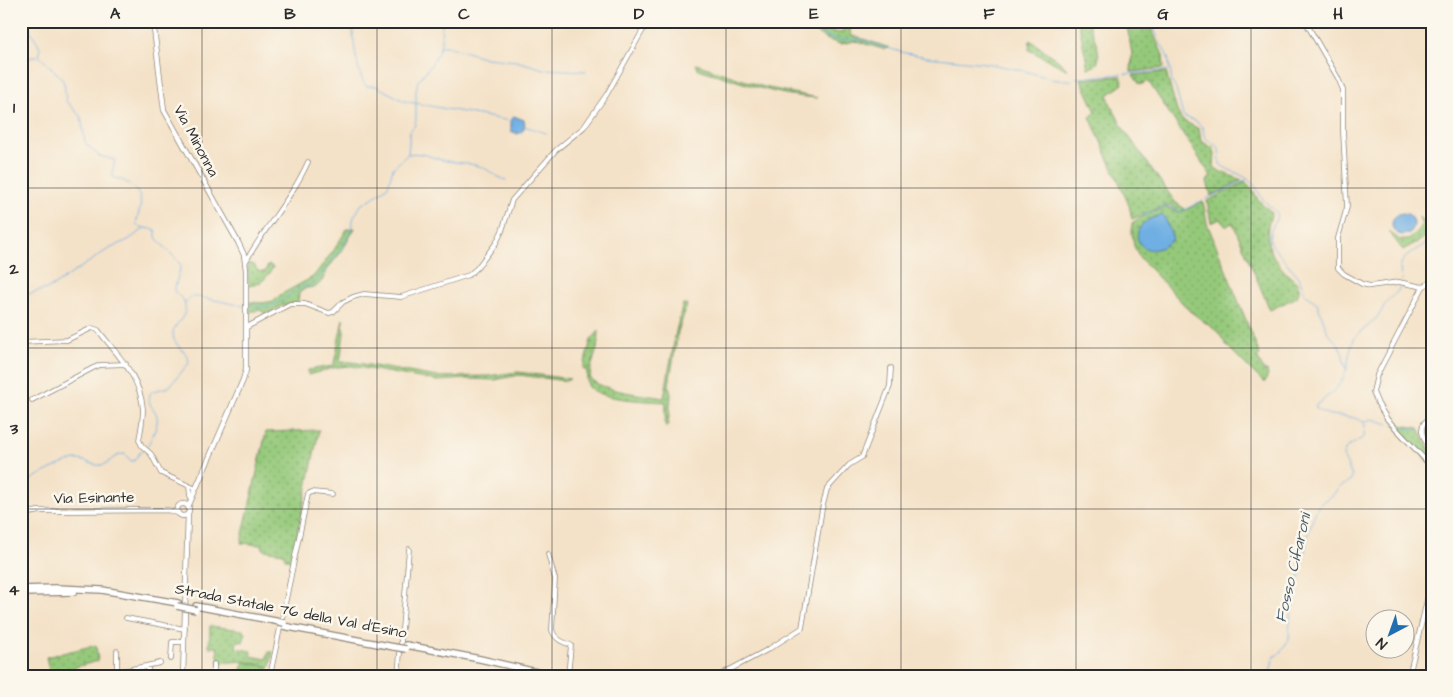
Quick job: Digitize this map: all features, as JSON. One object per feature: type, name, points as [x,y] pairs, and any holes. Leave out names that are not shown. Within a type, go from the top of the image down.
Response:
[{"type":"highway","name":"Strada Statale 76 della Val d'Esino","points":[[21,589],[102,590],[284,625],[480,659],[554,676]]},
{"type":"highway","name":"Strada Statale 76 della Val d'Esino","points":[[21,593],[81,593],[177,604]]},
{"type":"highway","points":[[21,598],[46,594],[81,593]]},
{"type":"highway","name":"Strada Statale 76 della Val d'Esino","points":[[406,647],[538,676]]},
{"type":"main road","name":"Via Minonna","points":[[153,21],[164,110],[238,242],[245,263],[247,302],[246,370],[188,507]]},
{"type":"main road","name":"Via Minonna","points":[[180,505],[196,489]]},
{"type":"main road","points":[[183,676],[188,507],[180,505],[177,508],[187,523]]},
{"type":"main road","name":"Via Esinante","points":[[21,514],[40,511],[168,510],[180,505]]},
{"type":"main road","name":"Via Esinante","points":[[168,510],[180,515]]},
{"type":"main road","points":[[180,515],[188,514]]},
{"type":"street","points":[[247,327],[290,304],[304,304],[329,313],[333,312],[343,302],[364,294],[401,297],[469,275],[477,268],[496,243],[512,200],[551,154],[584,127],[607,94],[648,21]]},
{"type":"street","points":[[1304,21],[1338,78],[1343,90],[1347,207],[1338,238],[1338,268],[1344,274],[1362,284],[1375,286],[1399,282],[1423,287]]},
{"type":"street","points":[[245,263],[263,232],[293,190],[308,162]]},
{"type":"street","points":[[1432,281],[1423,287],[1377,375],[1373,392],[1378,404],[1392,425],[1432,467]]},
{"type":"street","points":[[21,342],[67,340],[95,328],[126,364],[142,401],[143,411],[139,440],[151,454],[161,473],[196,489]]},
{"type":"street","points":[[32,400],[86,370],[100,365],[126,364]]},
{"type":"street","points":[[718,676],[767,650],[802,628],[822,509],[828,489],[849,466],[862,457],[890,386],[891,368]]},
{"type":"street","points":[[1432,417],[1423,423],[1421,430],[1432,452]]},
{"type":"street","points":[[189,486],[190,496]]},
{"type":"street","points":[[270,676],[308,494],[312,492],[333,494]]},
{"type":"street","points":[[398,676],[409,550]]},
{"type":"street","points":[[548,554],[554,578],[552,630],[554,636],[560,641],[571,645],[568,676]]},
{"type":"street","points":[[1408,676],[1432,579]]},
{"type":"street","points":[[126,618],[185,629]]},
{"type":"street","points":[[171,659],[172,642],[184,642]]},
{"type":"street","points":[[117,651],[117,674]]},
{"type":"street","points":[[105,676],[160,662]]},
{"type":"street","points":[[215,664],[215,676]]},
{"type":"street","points":[[148,666],[148,676]]},
{"type":"green space","points":[[800,21],[809,21],[825,30],[841,33],[845,28],[844,21],[849,21],[851,35],[890,48],[883,49],[855,41],[840,44],[826,39]]},
{"type":"green space","points":[[1078,21],[1088,21],[1098,49],[1098,62],[1088,68]]},
{"type":"green space","points":[[1126,21],[1148,21],[1163,55],[1164,68],[1131,72],[1132,54]]},
{"type":"green space","points":[[1030,40],[1060,62],[1068,70],[1029,50]]},
{"type":"green space","points":[[696,64],[764,87],[818,98],[801,97],[757,87],[698,69]]},
{"type":"green space","points":[[1166,72],[1177,111],[1182,120],[1199,129],[1201,141],[1213,148],[1215,153],[1214,167],[1221,172],[1242,180],[1211,196],[1207,181],[1211,176],[1148,81],[1140,85],[1133,75]]},
{"type":"green space","points":[[1121,76],[1123,84],[1108,95],[1110,103],[1123,128],[1175,202],[1185,209],[1179,212],[1170,205],[1166,205],[1132,219],[1129,205],[1090,117],[1096,112],[1081,79]]},
{"type":"green space","points":[[1245,182],[1252,188],[1258,200],[1272,213],[1268,231],[1269,246],[1276,260],[1299,288],[1297,297],[1270,310],[1233,223],[1225,226],[1221,219],[1211,223],[1207,201]]},
{"type":"green space","points":[[1203,201],[1207,223],[1260,355],[1257,357],[1264,371],[1267,371],[1268,375],[1265,382],[1226,345],[1218,332],[1191,312],[1140,258],[1134,246],[1132,223],[1141,217],[1167,207],[1179,213]]},
{"type":"green space","points":[[1419,217],[1432,231],[1403,250],[1388,231],[1400,240],[1408,240],[1422,225]]},
{"type":"green space","points":[[355,228],[342,251],[328,268],[322,281],[316,287],[306,288],[299,293],[298,302],[282,306],[266,314],[260,310],[248,312],[248,302],[262,303],[274,301],[280,295],[313,277],[334,250],[347,229]]},
{"type":"green space","points":[[248,263],[254,265],[258,271],[265,272],[268,265],[273,267],[263,280],[248,286]]},
{"type":"green space","points":[[683,304],[687,305],[678,332],[669,385],[671,395],[668,425],[666,427],[666,402],[613,397],[603,395],[589,387],[587,371],[583,369],[591,340],[599,331],[590,378],[603,386],[613,389],[664,398],[676,331]]},
{"type":"green space","points":[[343,319],[344,333],[340,362],[352,362],[437,377],[487,376],[518,372],[570,379],[566,381],[519,375],[495,380],[437,381],[352,366],[337,367],[308,375],[308,370],[333,366]]},
{"type":"green space","points":[[1393,424],[1419,428],[1432,454],[1432,465]]},
{"type":"green space","points":[[319,430],[292,560],[285,559],[284,553],[264,550],[262,545],[241,543],[266,432]]},
{"type":"green space","points":[[210,626],[243,630],[246,633],[243,642],[237,641],[236,648],[251,651],[251,656],[266,659],[269,652],[273,652],[270,667],[243,661],[219,663],[217,647],[209,647]]},
{"type":"green space","points":[[96,645],[98,661],[50,674],[46,657]]},
{"type":"green space","points":[[243,662],[269,667],[267,676],[240,676]]},
{"type":"water","points":[[514,116],[525,122],[523,130],[518,134],[511,131],[511,120]]},
{"type":"water","points":[[1403,213],[1411,216],[1414,224],[1411,232],[1403,235],[1395,232],[1392,224],[1395,216]]},
{"type":"water","points":[[1162,215],[1166,220],[1173,239],[1162,247],[1152,250],[1144,247],[1139,242],[1140,227],[1148,220]]},
{"type":"waterway","points":[[29,21],[29,26],[40,47],[39,56],[60,76],[64,83],[66,101],[81,117],[85,143],[99,156],[115,160],[112,174],[114,178],[125,181],[134,188],[140,197],[141,202],[136,224],[140,227],[156,230],[156,237],[181,266],[174,290],[184,302],[185,312],[175,327],[173,335],[176,343],[187,355],[189,363],[169,387],[153,391],[150,394],[150,404],[156,413],[157,424],[147,447]]},
{"type":"waterway","points":[[353,21],[356,55],[360,73],[366,86],[376,86],[404,101],[510,121]]},
{"type":"waterway","points":[[248,306],[274,305],[295,291],[315,283],[349,235],[354,217],[361,205],[388,186],[393,168],[408,154],[410,131],[415,125],[416,118],[418,81],[438,53],[441,43],[442,21]]},
{"type":"waterway","points":[[803,21],[826,36],[837,40],[858,39],[901,52],[927,57],[986,63],[1056,80],[1072,80]]},
{"type":"waterway","points":[[1152,21],[1156,34],[1168,57],[1172,82],[1176,89],[1183,116],[1197,122],[1203,128],[1206,138],[1219,148],[1220,164],[1250,181],[1263,200],[1278,214],[1269,239],[1274,248],[1299,277],[1305,294],[1317,303],[1328,333],[1338,344],[1342,352],[1346,369]]},
{"type":"waterway","points":[[440,46],[447,46],[486,58],[516,61],[544,69],[586,71]]},
{"type":"waterway","points":[[21,60],[37,56]]},
{"type":"waterway","points":[[1125,74],[1169,70]]},
{"type":"waterway","points":[[1076,78],[1121,74]]},
{"type":"waterway","points":[[524,126],[546,133]]},
{"type":"waterway","points":[[408,154],[423,154],[447,161],[478,166],[506,180]]},
{"type":"waterway","points":[[1206,199],[1246,180]]},
{"type":"waterway","points":[[1140,216],[1167,206],[1180,212],[1202,201]]},
{"type":"waterway","points":[[21,296],[50,288],[107,250],[128,240],[144,229]]},
{"type":"waterway","name":"Fosso Cifaroni","points":[[1402,280],[1400,268],[1404,259],[1432,239]]},
{"type":"waterway","name":"Fosso Cifaroni","points":[[1269,676],[1274,657],[1280,653],[1289,639],[1290,617],[1309,530],[1315,513],[1319,505],[1333,495],[1339,487],[1351,481],[1352,476],[1343,456],[1346,448],[1364,437],[1365,423],[1353,418],[1322,412],[1316,409],[1316,405],[1339,385],[1347,369],[1352,343],[1355,338],[1377,318],[1386,304],[1399,290],[1401,284]]},
{"type":"waterway","points":[[185,303],[191,297],[194,297],[244,306]]},
{"type":"waterway","points":[[1364,422],[1372,419],[1389,424]]},
{"type":"waterway","points":[[1395,426],[1419,430]]},
{"type":"waterway","points":[[1424,431],[1432,433]]},
{"type":"waterway","points":[[21,487],[32,479],[66,463],[81,460],[101,465],[121,454],[125,454],[131,461],[134,461],[140,452],[144,450]]}]
